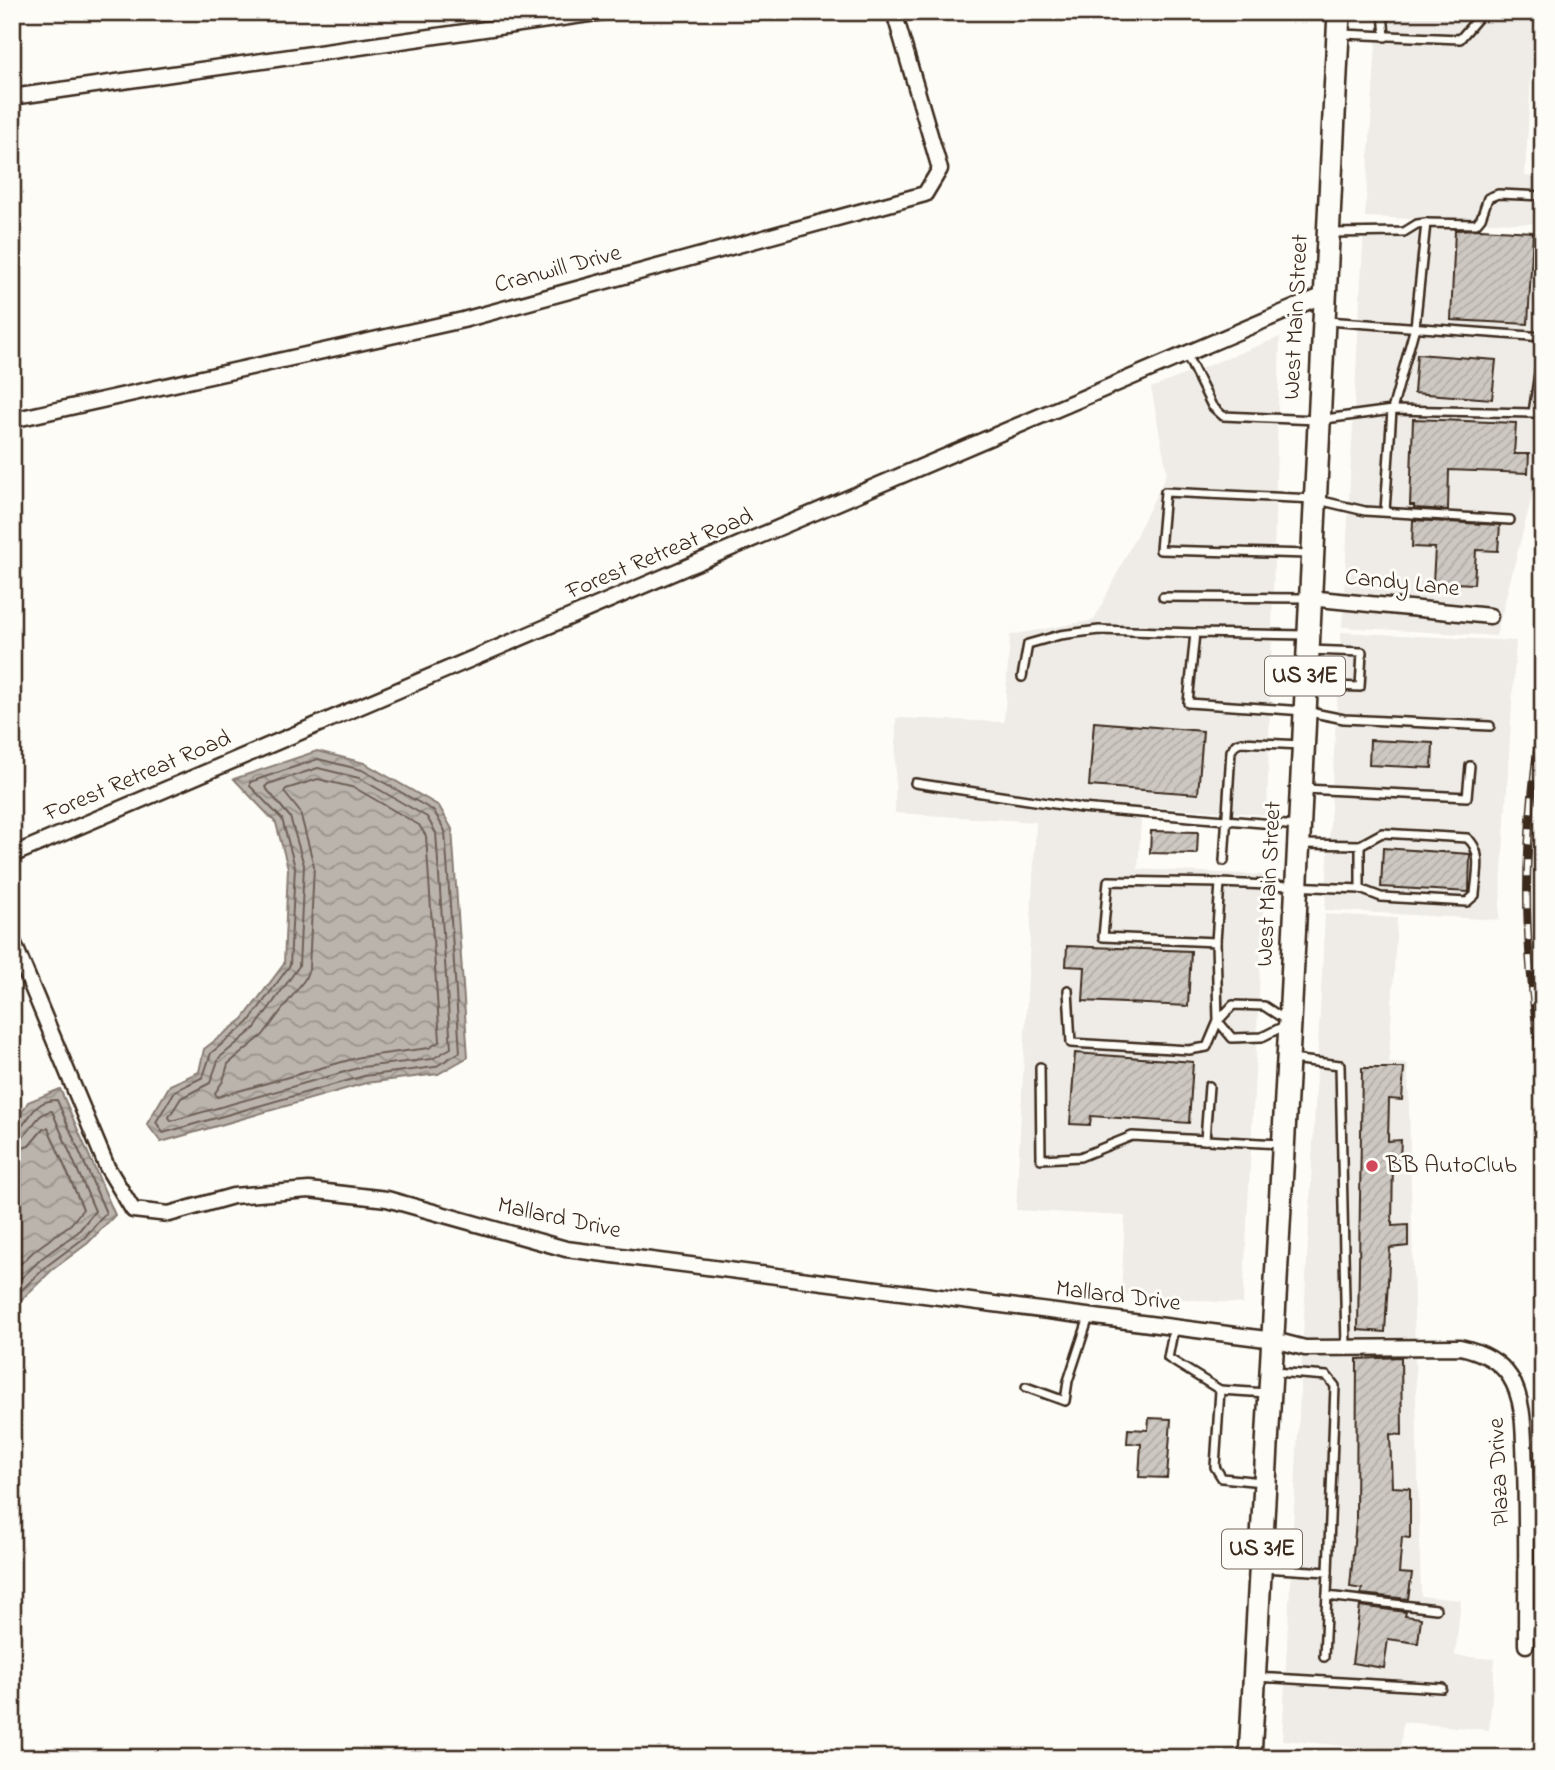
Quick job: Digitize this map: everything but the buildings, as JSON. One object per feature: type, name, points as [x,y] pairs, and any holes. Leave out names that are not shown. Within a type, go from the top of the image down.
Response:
[{"type":"main road","name":"West Main Street","points":[[1250,1758],[1272,1382],[1338,23]]},
{"type":"street","points":[[12,97],[603,12]]},
{"type":"street","name":"Cranwill Drive","points":[[12,420],[463,320],[925,194],[940,169],[894,12]]},
{"type":"street","name":"Forest Retreat Road","points":[[12,855],[1324,295]]},
{"type":"street","name":"Candy Lane","points":[[1309,598],[1490,616]]},
{"type":"street","name":"Mallard Drive","points":[[12,939],[107,1167],[134,1210],[169,1214],[233,1196],[309,1190],[387,1199],[566,1249],[1274,1340]]},
{"type":"street","name":"Plaza Drive","points":[[1274,1340],[1305,1348],[1460,1347],[1480,1352],[1510,1376],[1518,1397],[1523,1424],[1527,1521],[1526,1645]]},
{"type":"lane","points":[[1383,12],[1385,37]]},
{"type":"lane","points":[[1338,23],[1385,37],[1460,39],[1483,12]]},
{"type":"lane","points":[[1327,233],[1404,232],[1418,224],[1426,223],[1464,226],[1476,224],[1488,198],[1498,194],[1543,196]]},
{"type":"lane","points":[[1385,511],[1392,410],[1415,327],[1426,223]]},
{"type":"lane","points":[[1323,320],[1543,337]]},
{"type":"lane","points":[[1186,354],[1212,406],[1223,416],[1318,420],[1392,410],[1533,413],[1543,346]]},
{"type":"lane","points":[[1311,554],[1160,550],[1165,492],[1314,499],[1366,511],[1510,520]]},
{"type":"lane","points":[[1163,597],[1309,598]]},
{"type":"lane","points":[[1022,677],[1028,644],[1060,635],[1099,630],[1195,633],[1307,643],[1362,652],[1360,687],[1305,685]]},
{"type":"lane","points":[[1195,633],[1188,702],[1304,711],[1344,719],[1490,726]]},
{"type":"lane","points":[[1224,861],[1231,751],[1241,742],[1302,746]]},
{"type":"lane","points":[[1300,789],[1467,797],[1470,766]]},
{"type":"lane","points":[[915,783],[1058,805],[1226,821],[1360,845],[1382,833],[1467,838],[1475,844],[1478,854],[1475,895],[1467,902],[1381,897],[1360,889],[1108,881],[1103,937],[1216,942]]},
{"type":"lane","points":[[1360,845],[1360,889]]},
{"type":"lane","points":[[1220,883],[1216,942],[1218,1021],[1232,1038],[1262,1037],[1290,1023]]},
{"type":"lane","points":[[1068,990],[1071,1043],[1189,1050],[1208,1047],[1218,1021],[1233,1005],[1264,1006],[1290,1023]]},
{"type":"lane","points":[[1288,1059],[1340,1065],[1346,1348]]},
{"type":"lane","points":[[1040,1067],[1041,1159],[1080,1157],[1132,1136],[1283,1144]]},
{"type":"lane","points":[[1205,1140],[1209,1086]]},
{"type":"lane","points":[[1026,1387],[1065,1401],[1068,1381],[1089,1316]]},
{"type":"lane","points":[[1174,1327],[1168,1358],[1220,1390],[1327,1376],[1335,1386],[1324,1657]]},
{"type":"lane","points":[[1220,1390],[1215,1467],[1222,1478],[1266,1483]]},
{"type":"lane","points":[[1261,1568],[1328,1572]]},
{"type":"lane","points":[[1327,1596],[1436,1609]]},
{"type":"lane","points":[[1255,1677],[1442,1688]]},
{"type":"shaded area","points":[[1378,12],[1535,12],[1525,176],[1543,177],[1543,224],[1365,217]]},
{"type":"shaded area","points":[[1364,226],[1543,232],[1543,454],[1496,636],[1342,627]]},
{"type":"shaded area","points":[[1280,337],[1267,815],[1142,806],[1138,869],[1265,875],[1243,1304],[1121,1294],[1125,1216],[1016,1210],[1036,822],[895,813],[896,718],[1004,722],[1010,635],[1094,620],[1167,473],[1151,388]]},
{"type":"shaded area","points":[[1341,632],[1516,641],[1499,920],[1325,910]]},
{"type":"shaded area","points":[[1325,914],[1397,918],[1389,1063],[1408,1064],[1421,1596],[1461,1600],[1455,1656],[1495,1659],[1489,1730],[1403,1722],[1400,1751],[1282,1740]]},
{"type":"water","points":[[317,751],[364,763],[439,806],[452,829],[468,1057],[438,1074],[366,1083],[161,1142],[147,1124],[170,1085],[199,1072],[204,1049],[243,1019],[284,964],[288,868],[276,823],[234,779]]},
{"type":"water","points":[[60,1089],[115,1215],[88,1243],[52,1270],[12,1309],[12,1129],[28,1102]]},
{"type":"railway","points":[[1543,701],[1534,772],[1527,868],[1528,939],[1543,1079]]},
{"type":"place","name":"BB AutoClub","points":[[1372,1166]]}]
